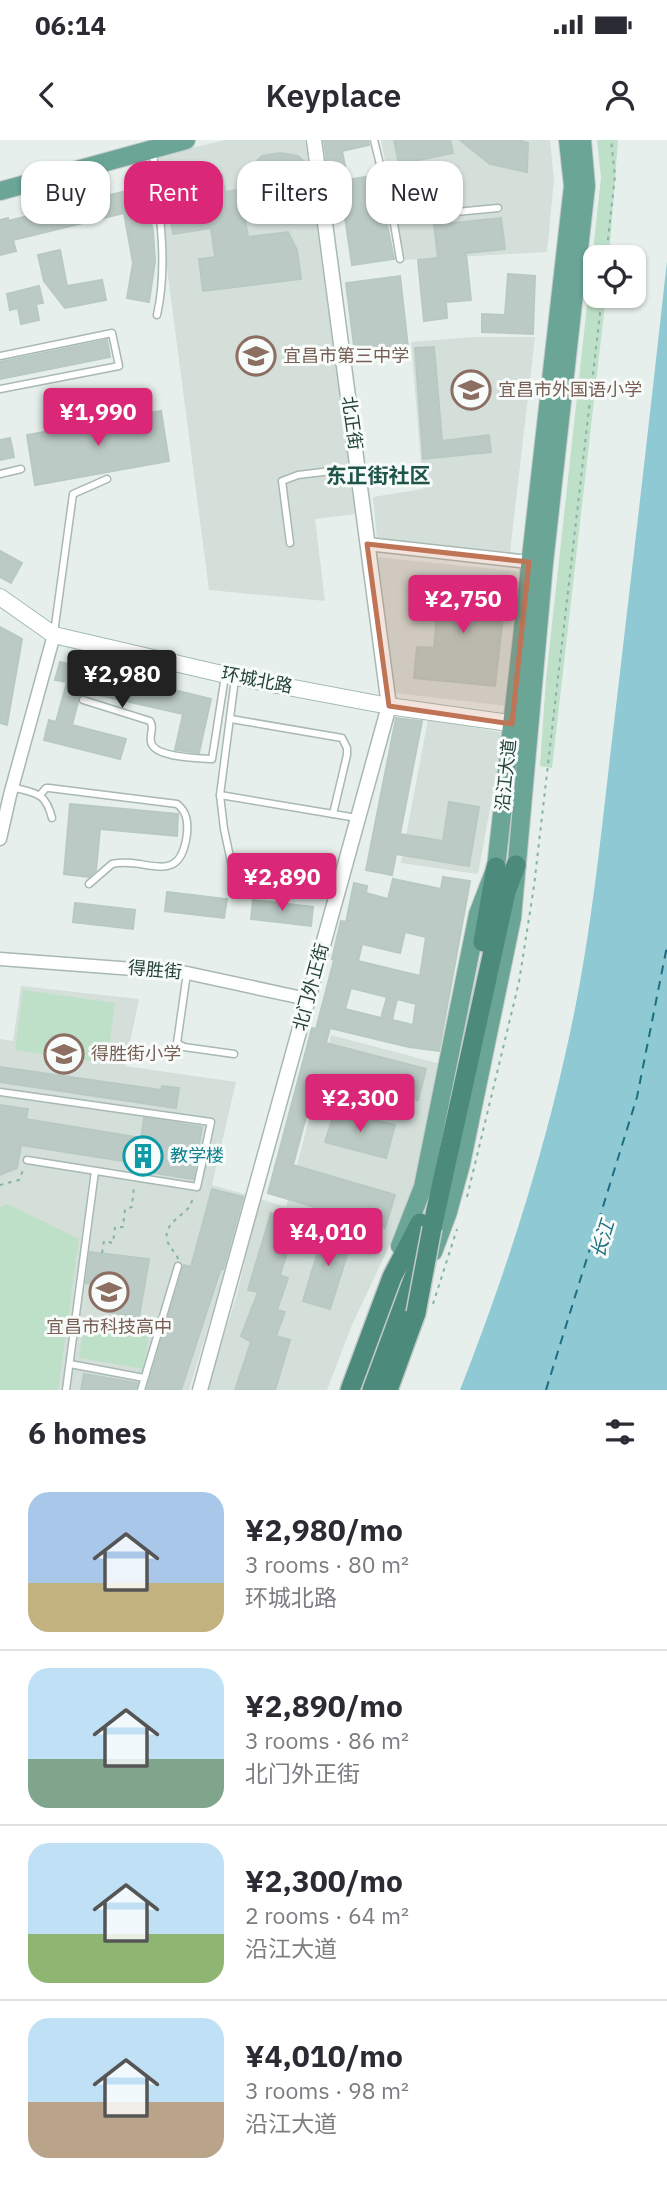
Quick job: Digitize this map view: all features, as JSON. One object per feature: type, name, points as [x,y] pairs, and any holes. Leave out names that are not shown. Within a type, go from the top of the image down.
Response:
[{"type":"highway","points":[[372,1390],[426,1226],[506,892],[516,865]]},
{"type":"highway","points":[[388,1390],[416,1313],[426,1226],[496,867]]},
{"type":"highway","points":[[351,1390],[392,1277],[426,1226]]},
{"type":"highway","points":[[360,1390],[426,1226]]},
{"type":"main road","points":[[0,181],[150,143],[186,140]]},
{"type":"main road","name":"沿江大道","points":[[382,1390],[448,1212],[461,1164],[512,918],[529,562],[573,186],[568,140]]},
{"type":"main road","name":"沿江大道","points":[[344,1390],[423,1186],[478,914],[496,867],[520,725],[586,186],[582,140]]},
{"type":"main road","points":[[0,191],[150,143]]},
{"type":"main road","name":"环城北路","points":[[0,597],[54,635],[230,675],[389,706],[520,725]]},
{"type":"street","name":"北正街","points":[[314,140],[389,706]]},
{"type":"street","points":[[368,544],[529,562]]},
{"type":"street","points":[[0,839],[54,635]]},
{"type":"street","name":"北门外正街","points":[[200,1390],[389,706]]},
{"type":"street","name":"得胜街","points":[[0,959],[187,973],[307,999]]},
{"type":"lane","points":[[373,140],[378,161]]},
{"type":"lane","points":[[150,143],[161,235],[162,293],[157,315]]},
{"type":"lane","points":[[463,211],[498,208]]},
{"type":"lane","points":[[394,224],[400,259]]},
{"type":"lane","points":[[0,356],[112,333],[119,366],[0,389]]},
{"type":"lane","points":[[290,543],[282,481],[298,475],[357,467]]},
{"type":"lane","points":[[0,474],[20,470]]},
{"type":"lane","points":[[54,635],[73,494],[107,480]]},
{"type":"lane","points":[[83,700],[149,720],[153,725],[151,742],[156,750],[164,754],[212,759],[230,675]]},
{"type":"lane","points":[[230,675],[231,719],[220,795],[233,871],[239,874],[339,884]]},
{"type":"lane","points":[[231,719],[342,738],[347,755],[332,814]]},
{"type":"lane","points":[[12,788],[40,795],[48,803],[52,818]]},
{"type":"lane","points":[[40,795],[49,788],[177,804],[184,810],[188,823],[184,851],[178,861],[166,867],[112,864],[89,884]]},
{"type":"lane","points":[[220,795],[358,818]]},
{"type":"lane","points":[[187,973],[177,1043],[184,1047],[234,1054]]},
{"type":"lane","points":[[0,1092],[211,1122],[197,1188],[27,1160]]},
{"type":"lane","points":[[66,1390],[95,1171]]},
{"type":"lane","points":[[141,1390],[178,1266]]},
{"type":"lane","points":[[70,1364],[144,1378]]},
{"type":"path","points":[[607,245],[615,176],[611,140]]},
{"type":"path","points":[[0,1185],[19,1180],[27,1160]]},
{"type":"path","points":[[102,1253],[104,1241],[113,1243],[115,1227],[122,1227],[125,1209],[132,1208],[135,1184]]},
{"type":"path","points":[[178,1266],[178,1257],[166,1237],[169,1226],[190,1206],[197,1188]]},
{"type":"highlighted area","points":[[367,544],[529,562],[512,724],[389,706]]},
{"type":"shaded area","name":"宜昌市第三中学","points":[[226,140],[305,140],[308,161],[237,161],[237,224],[316,224],[356,514],[315,519],[325,601],[209,590],[163,224],[223,224],[223,161],[159,161],[159,155]]},
{"type":"shaded area","points":[[381,140],[550,140],[554,180],[547,252],[404,260],[397,224],[463,224],[463,161],[385,161]]},
{"type":"shaded area","points":[[473,337],[535,337],[510,552],[377,539],[373,497],[423,489],[411,342]]},
{"type":"shaded area","points":[[375,557],[525,572],[507,706],[395,693]]},
{"type":"shaded area","points":[[428,719],[504,733],[478,874],[401,863]]},
{"type":"shaded area","name":"宜昌市科技高中","points":[[21,986],[139,999],[125,1066],[236,1082],[212,1185],[248,1195],[189,1390],[0,1390],[0,1039],[13,1041]]},
{"type":"shaded area","points":[[331,1035],[452,1067],[423,1163],[391,1242],[352,1325],[327,1390],[207,1390],[237,1294],[260,1199],[286,1207]]},
{"type":"green space","points":[[597,140],[618,140],[610,245],[594,245],[601,178]]},
{"type":"green space","points":[[587,308],[605,308],[552,768],[540,766],[546,679]]},
{"type":"green space","points":[[23,990],[115,1003],[107,1063],[15,1050]]},
{"type":"green space","points":[[8,1204],[79,1239],[58,1390],[0,1390],[0,1207]]},
{"type":"green space","points":[[85,1318],[150,1330],[143,1369],[79,1358]]},
{"type":"water","name":"长江","points":[[667,261],[667,1390],[460,1390],[525,1204],[552,1110],[574,1014],[588,936],[598,856]]},
{"type":"building","points":[[324,140],[368,140],[369,145],[342,151],[344,161],[327,161]]},
{"type":"building","points":[[394,140],[450,140],[453,153],[414,161],[398,161]]},
{"type":"building","points":[[460,140],[518,140],[528,143],[527,172],[490,164]]},
{"type":"building","points":[[280,153],[298,156],[304,161],[257,161],[262,156]]},
{"type":"building","points":[[366,177],[366,224],[387,224],[394,259],[352,265],[346,224],[352,224],[352,179]]},
{"type":"building","points":[[223,181],[225,192],[237,190],[237,224],[246,224],[248,237],[288,232],[297,250],[301,279],[203,291],[199,259],[215,257],[211,228],[173,234],[172,224],[223,224]]},
{"type":"building","points":[[124,192],[124,213],[110,216],[110,195]]},
{"type":"building","points":[[8,218],[8,221],[21,218],[21,224],[79,224],[13,240],[16,251],[0,255],[0,220]]},
{"type":"building","points":[[501,218],[505,249],[466,253],[471,300],[446,302],[447,318],[424,321],[418,260],[438,258],[434,225]]},
{"type":"building","points":[[126,224],[151,224],[155,261],[149,302],[127,298],[133,263]]},
{"type":"building","points":[[60,250],[67,286],[102,280],[106,300],[65,308],[44,281],[38,255]]},
{"type":"building","points":[[508,274],[535,276],[533,334],[482,332],[482,314],[505,315]]},
{"type":"building","points":[[400,276],[409,356],[356,362],[346,283]]},
{"type":"building","points":[[39,286],[43,303],[36,304],[39,320],[21,324],[18,308],[10,310],[7,294]]},
{"type":"building","points":[[107,340],[110,357],[0,379],[0,362]]},
{"type":"building","points":[[434,347],[442,441],[489,435],[491,452],[423,459],[415,348]]},
{"type":"building","points":[[161,411],[169,461],[35,485],[27,435]]},
{"type":"building","points":[[10,438],[14,457],[0,460],[0,440]]},
{"type":"building","points":[[0,551],[22,563],[11,583],[0,577]]},
{"type":"building","points":[[426,583],[506,591],[495,686],[414,678],[417,647],[434,648],[437,615],[424,614]]},
{"type":"building","points":[[0,627],[22,639],[7,725],[0,723]]},
{"type":"building","points":[[60,662],[211,699],[199,753],[175,750],[183,714],[81,691],[72,725],[126,739],[120,759],[44,740],[49,720],[56,722],[67,682],[55,680]]},
{"type":"building","points":[[396,718],[422,721],[400,834],[443,841],[449,802],[479,807],[469,866],[396,854],[392,875],[366,870]]},
{"type":"building","points":[[70,804],[178,814],[177,836],[100,829],[96,870],[89,877],[64,874]]},
{"type":"building","points":[[443,877],[470,881],[439,1051],[409,1047],[330,1028],[326,1043],[426,1069],[418,1100],[318,1072],[293,1165],[395,1195],[385,1228],[268,1193],[312,1028],[316,1029],[341,921],[346,922],[354,883],[367,886],[366,893],[388,899],[393,879],[441,889]],"holes":[[[405,932],[426,937],[420,976],[358,961],[362,944],[400,953]],[[351,988],[387,997],[381,1018],[345,1009]],[[397,999],[416,1004],[413,1025],[392,1020]]]},
{"type":"building","points":[[167,892],[227,899],[224,918],[165,911]]},
{"type":"building","points":[[253,900],[313,907],[311,926],[251,919]]},
{"type":"building","points":[[75,903],[135,910],[133,929],[73,922]]},
{"type":"building","name":"教学楼","points":[[0,1067],[161,1090],[162,1086],[179,1088],[176,1108],[0,1082]]},
{"type":"building","name":"教学楼","points":[[0,1105],[28,1109],[26,1119],[141,1138],[144,1118],[202,1127],[193,1179],[154,1173],[155,1166],[21,1145],[17,1168],[0,1175]]},
{"type":"building","points":[[335,1110],[395,1125],[386,1158],[325,1142]]},
{"type":"building","points":[[212,1189],[243,1197],[223,1269],[221,1268],[181,1390],[147,1390],[184,1265],[191,1267]]},
{"type":"building","points":[[271,1213],[297,1221],[280,1275],[288,1278],[277,1310],[285,1312],[276,1336],[290,1340],[275,1390],[235,1390],[251,1342],[241,1336],[258,1292],[248,1290]]},
{"type":"building","points":[[325,1228],[353,1236],[330,1309],[303,1301]]},
{"type":"building","points":[[90,1252],[149,1259],[139,1317],[112,1313],[116,1287],[86,1283]]},
{"type":"building","points":[[84,1374],[137,1383],[135,1390],[81,1390]]},
{"type":"ferry route","points":[[546,1390],[637,1097],[667,946]]},
{"type":"place","name":"宜昌市第三中学","points":[[256,356]]},
{"type":"place","name":"宜昌市外国语小学","points":[[471,390]]},
{"type":"place","name":"得胜街小学","points":[[64,1054]]},
{"type":"place","name":"教学楼","points":[[143,1156]]},
{"type":"place","name":"宜昌市科技高中","points":[[109,1292]]},
{"type":"district","name":"东正街社区","points":[[378,476]]}]
